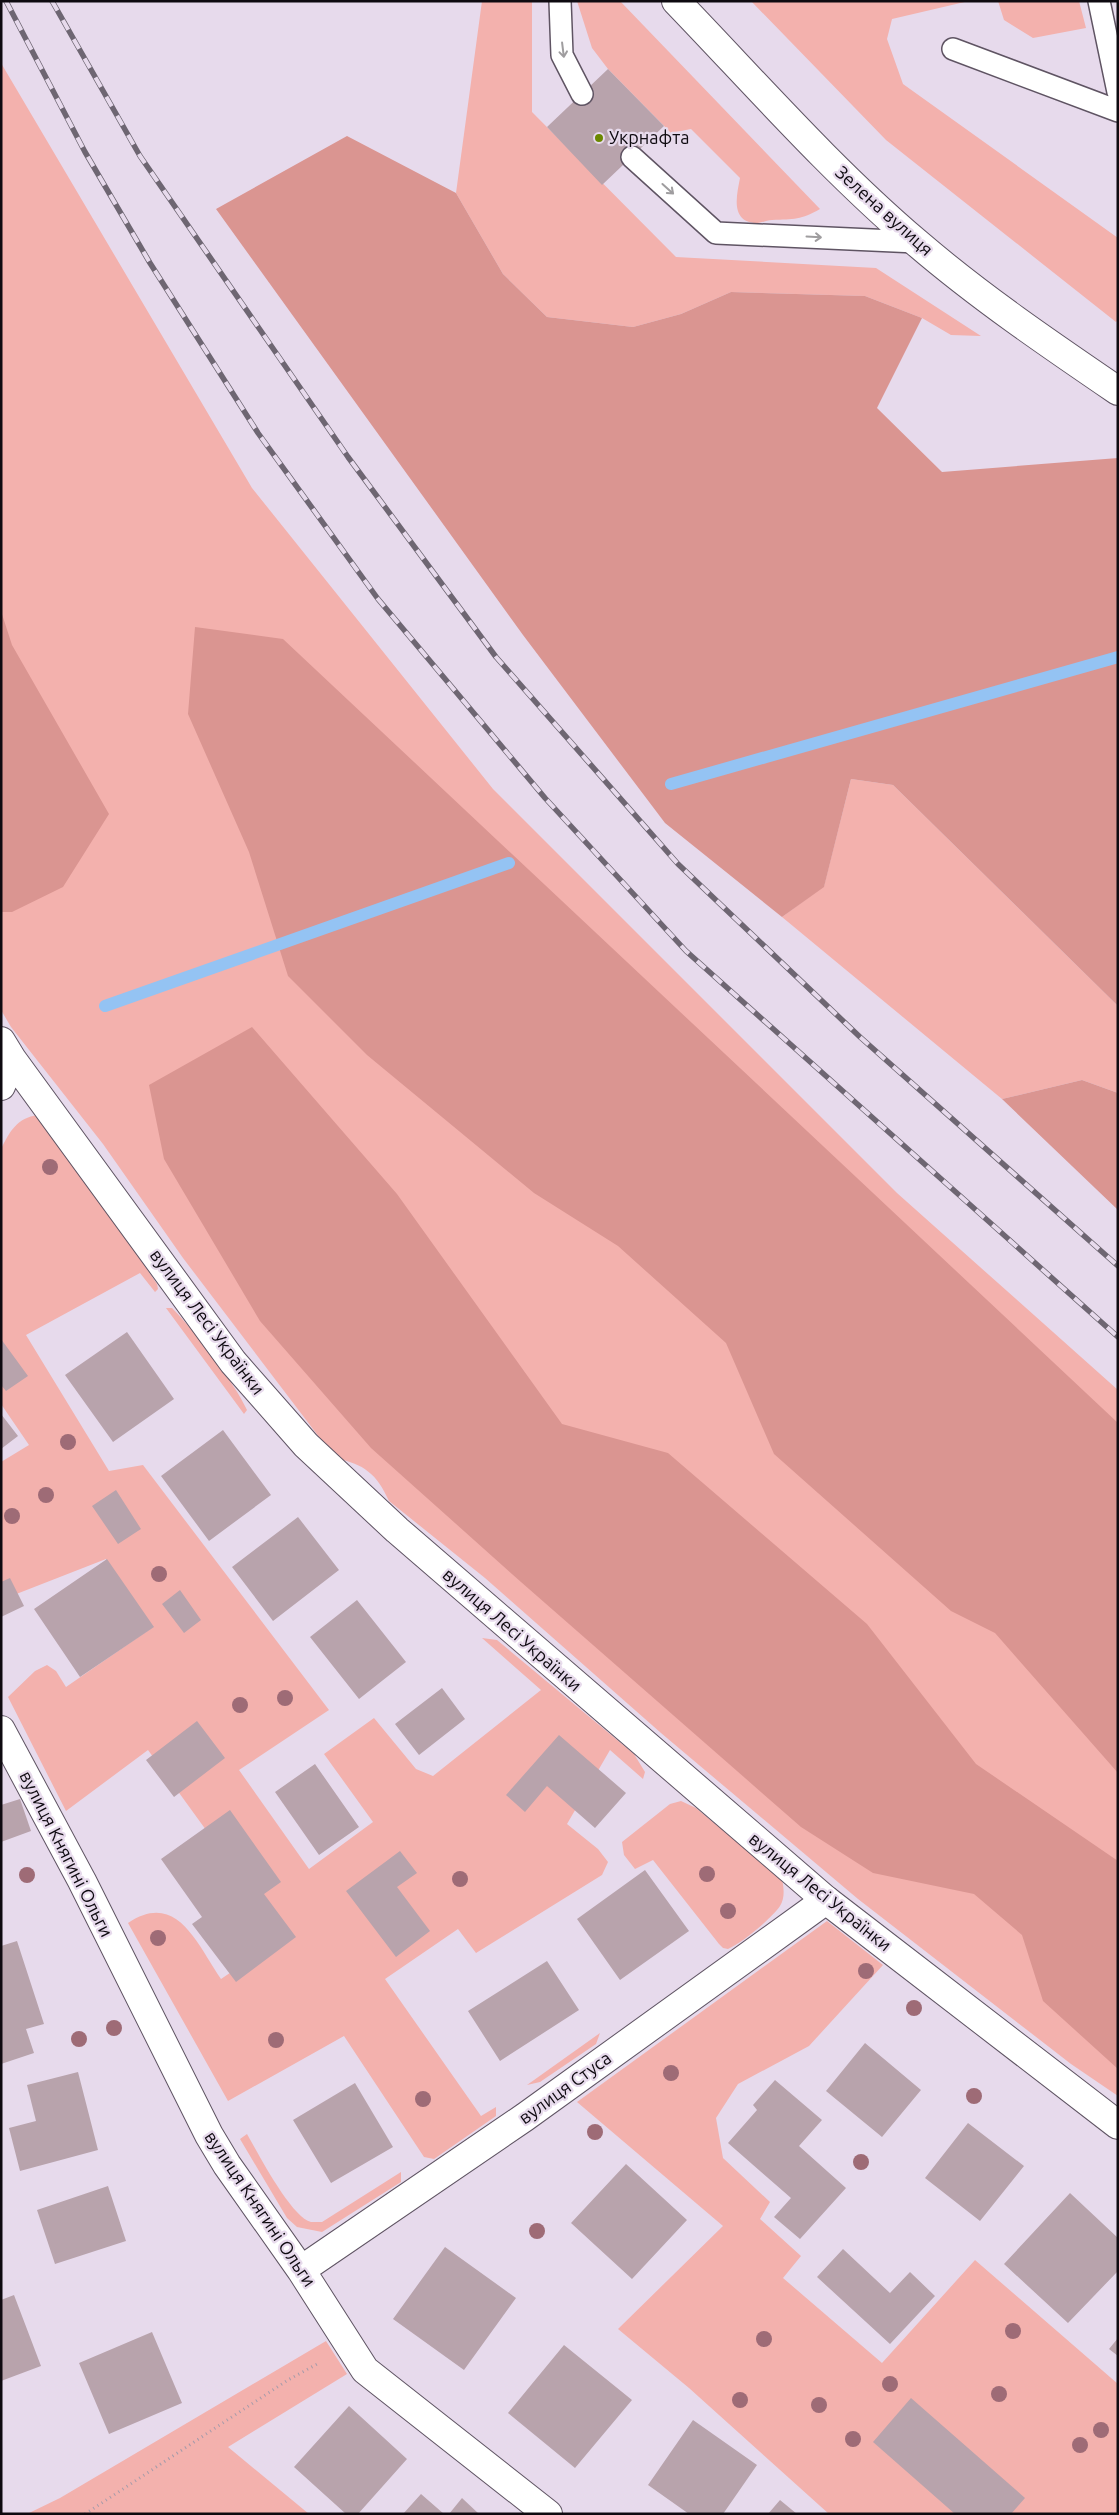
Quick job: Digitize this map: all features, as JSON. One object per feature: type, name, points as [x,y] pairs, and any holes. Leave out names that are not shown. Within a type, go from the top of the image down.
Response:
[{"type":"street","name":"Зелена вулиця","points":[[676,1],[846,178],[916,242],[987,300],[1118,391]]},
{"type":"street","points":[[1,1086],[6,1050]]},
{"type":"street","name":"вулиця Лесі Українки","points":[[6,1050],[233,1362],[306,1445],[404,1536],[826,1900],[1118,2125]]},
{"type":"street","name":"вулиця Княгині Ольги","points":[[1,1730],[82,1882],[209,2135],[227,2165],[301,2270],[365,2370],[548,2514]]},
{"type":"street","name":"вулиця Стуса","points":[[301,2270],[525,2117],[826,1900]]},
{"type":"lane","points":[[560,1],[562,55],[582,94]]},
{"type":"lane","points":[[1099,1],[1118,92]]},
{"type":"lane","points":[[953,49],[1118,111]]},
{"type":"lane","points":[[632,157],[716,232],[916,242]]},
{"type":"path","points":[[85,2514],[288,2380],[351,2346]]},
{"type":"shaded area","points":[[482,1],[532,1],[532,112],[676,257],[876,268],[981,336],[951,335],[922,318],[865,296],[731,292],[681,314],[633,327],[547,317],[503,274],[456,193]]},
{"type":"shaded area","points":[[577,1],[620,1],[820,209],[797,218],[758,223],[746,221],[741,217],[737,205],[740,178],[691,129],[671,133],[608,69],[592,48]]},
{"type":"shaded area","points":[[751,1],[969,1],[892,19],[887,39],[903,84],[1118,238],[1118,320],[1116,322],[886,140]]},
{"type":"shaded area","points":[[998,1],[1079,1],[1086,28],[1033,38],[1004,20]]},
{"type":"shaded area","points":[[1,63],[252,488],[493,789],[897,1193],[1118,1390],[1118,2096],[1071,2064],[858,1899],[661,1733],[485,1578],[389,1501],[374,1477],[354,1463],[335,1458],[183,1258],[103,1144],[11,1027],[1,1010]]},
{"type":"shaded area","points":[[347,136],[456,193],[503,274],[547,317],[633,327],[681,314],[731,292],[865,296],[922,318],[877,408],[942,472],[1118,458],[1118,1006],[893,785],[851,779],[824,887],[782,917],[665,823],[523,635],[216,209]]},
{"type":"shaded area","points":[[1,611],[12,645],[109,814],[63,887],[12,912],[1,912]]},
{"type":"shaded area","points":[[195,627],[283,639],[1118,1423],[1118,1773],[995,1633],[951,1611],[774,1454],[726,1343],[618,1246],[534,1193],[367,1055],[288,976],[249,852],[188,714]]},
{"type":"shaded area","points":[[851,779],[893,785],[1118,1006],[1118,1093],[1082,1080],[1002,1099],[782,917],[824,886]]},
{"type":"shaded area","points":[[252,1027],[397,1194],[562,1424],[668,1453],[867,1624],[976,1764],[1118,1861],[1118,2069],[1043,2001],[1022,1935],[974,1894],[873,1873],[801,1827],[371,1448],[260,1321],[164,1159],[149,1085]]},
{"type":"shaded area","points":[[1082,1080],[1118,1093],[1118,1210],[1002,1099]]},
{"type":"shaded area","points":[[38,1115],[45,1117],[157,1284],[158,1289],[155,1292],[140,1273],[26,1335],[109,1471],[143,1465],[329,1710],[239,1770],[309,1869],[373,1822],[324,1754],[374,1718],[416,1769],[433,1776],[541,1690],[482,1638],[497,1640],[634,1754],[645,1772],[643,1779],[610,1750],[567,1824],[598,1849],[608,1862],[602,1875],[476,1953],[458,1929],[385,1979],[481,2116],[496,2107],[496,2116],[434,2159],[424,2157],[344,2036],[228,2101],[128,1923],[145,1914],[160,1913],[173,1917],[194,1937],[221,1979],[280,1939],[243,1881],[148,1750],[66,1811],[8,1697],[35,1671],[47,1665],[56,1671],[66,1687],[153,1627],[106,1559],[1,1600],[1,1462],[29,1445],[1,1404],[1,1149],[19,1122]]},
{"type":"shaded area","points":[[166,1308],[172,1308],[213,1357],[247,1410],[244,1414]]},
{"type":"shaded area","points":[[681,1801],[696,1808],[782,1879],[784,1893],[780,1906],[756,1930],[728,1949],[723,1948],[719,1944],[653,1860],[635,1869],[624,1855],[622,1842],[670,1804]]},
{"type":"shaded area","points":[[827,1921],[883,1965],[809,2046],[738,2084],[716,2118],[723,2158],[770,2202],[760,2219],[801,2256],[783,2278],[882,2363],[975,2260],[1118,2384],[1118,2514],[829,2514],[689,2388],[618,2329],[723,2226],[577,2102]]},
{"type":"shaded area","points":[[600,2033],[596,2044],[540,2082],[527,2085]]},
{"type":"shaded area","points":[[247,2134],[285,2197],[303,2218],[311,2222],[322,2222],[401,2172],[401,2182],[322,2232],[297,2227],[287,2218],[240,2139]]},
{"type":"shaded area","points":[[326,2341],[347,2374],[228,2447],[309,2514],[27,2514],[60,2498]]},
{"type":"building","points":[[608,69],[664,126],[602,185],[547,127]]},
{"type":"building","points":[[127,1332],[174,1399],[113,1442],[65,1375]]},
{"type":"building","points":[[1,1339],[28,1376],[6,1391],[1,1385]]},
{"type":"building","points":[[1,1414],[18,1436],[1,1449]]},
{"type":"building","points":[[223,1430],[271,1495],[209,1541],[161,1476]]},
{"type":"building","points":[[116,1490],[141,1529],[118,1544],[92,1506]]},
{"type":"building","points":[[298,1517],[339,1570],[273,1621],[232,1567]]},
{"type":"building","points":[[107,1559],[154,1627],[80,1677],[34,1609]]},
{"type":"building","points":[[10,1578],[24,1606],[1,1617],[1,1582]]},
{"type":"building","points":[[180,1590],[201,1620],[184,1633],[162,1604]]},
{"type":"building","points":[[357,1600],[406,1662],[359,1699],[310,1637]]},
{"type":"building","points":[[442,1688],[465,1719],[419,1755],[395,1724]]},
{"type":"building","points":[[197,1721],[225,1758],[174,1797],[146,1760]]},
{"type":"building","points":[[559,1735],[626,1793],[595,1828],[547,1786],[525,1812],[506,1795]]},
{"type":"building","points":[[315,1764],[359,1827],[319,1855],[275,1792]]},
{"type":"building","points":[[20,1799],[31,1831],[1,1842],[1,1805]]},
{"type":"building","points":[[230,1810],[281,1882],[264,1894],[296,1937],[236,1982],[192,1924],[202,1917],[161,1859]]},
{"type":"building","points":[[400,1851],[417,1873],[397,1887],[430,1931],[396,1957],[346,1891]]},
{"type":"building","points":[[645,1870],[689,1931],[620,1980],[577,1919]]},
{"type":"building","points":[[17,1941],[44,2024],[26,2029],[34,2053],[1,2064],[1,1946]]},
{"type":"building","points":[[547,1961],[579,2010],[500,2061],[468,2011]]},
{"type":"building","points":[[865,2043],[921,2090],[882,2137],[826,2091]]},
{"type":"building","points":[[78,2072],[98,2150],[20,2171],[9,2128],[36,2121],[27,2085]]},
{"type":"building","points":[[775,2080],[822,2120],[799,2146],[846,2188],[800,2239],[774,2217],[791,2198],[728,2143],[757,2110],[753,2105]]},
{"type":"building","points":[[355,2083],[393,2147],[331,2183],[293,2120]]},
{"type":"building","points":[[968,2123],[1024,2166],[980,2221],[925,2178]]},
{"type":"building","points":[[626,2164],[687,2220],[632,2279],[571,2223]]},
{"type":"building","points":[[108,2186],[126,2241],[55,2264],[37,2210]]},
{"type":"building","points":[[1070,2193],[1118,2238],[1118,2271],[1068,2323],[1004,2264]]},
{"type":"building","points":[[445,2247],[516,2298],[464,2370],[393,2319]]},
{"type":"building","points":[[843,2249],[890,2293],[910,2272],[935,2296],[890,2344],[817,2277]]},
{"type":"building","points":[[14,2295],[41,2366],[1,2381],[1,2300]]},
{"type":"building","points":[[152,2332],[182,2403],[109,2434],[79,2363]]},
{"type":"building","points":[[1118,2338],[1118,2356],[1109,2349]]},
{"type":"building","points":[[564,2345],[632,2400],[575,2468],[508,2413]]},
{"type":"building","points":[[911,2398],[1025,2498],[1011,2514],[955,2514],[873,2442]]},
{"type":"building","points":[[349,2406],[407,2459],[358,2514],[346,2514],[294,2467]]},
{"type":"building","points":[[693,2420],[757,2465],[723,2514],[689,2514],[648,2485]]},
{"type":"building","points":[[421,2494],[444,2514],[403,2514]]},
{"type":"building","points":[[462,2498],[479,2514],[449,2514]]},
{"type":"building","points":[[780,2500],[797,2514],[768,2514]]},
{"type":"waterway","points":[[671,784],[1118,657]]},
{"type":"waterway","points":[[105,1006],[509,863]]},
{"type":"railway","points":[[6,1],[85,152],[150,263],[258,433],[378,599],[545,798],[686,951],[1118,1337]]},
{"type":"railway","points":[[52,1],[140,156],[348,457],[496,657],[678,864],[860,1037],[1118,1266]]},
{"type":"place","name":"Укрнафта","points":[[599,138]]}]
